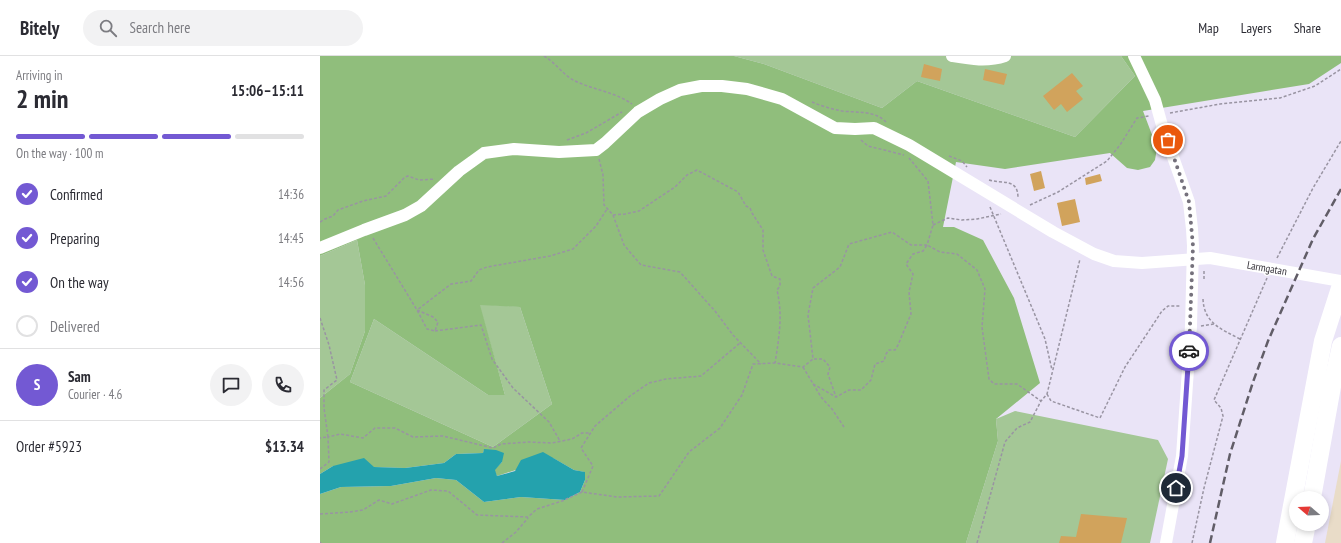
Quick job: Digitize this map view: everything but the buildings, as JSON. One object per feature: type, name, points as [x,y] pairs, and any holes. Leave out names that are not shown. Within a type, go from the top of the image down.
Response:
[{"type":"highway","points":[[1285,543],[1322,347],[1341,285]]},
{"type":"highway","points":[[1313,491],[1333,381],[1341,346]]},
{"type":"highway","points":[[1303,543],[1306,531]]},
{"type":"street","points":[[952,56],[972,60],[987,60],[1005,56]]},
{"type":"street","points":[[1134,56],[1155,100],[1163,129],[1189,202],[1192,229],[1192,306],[1182,456],[1166,543]]},
{"type":"street","name":"Larmgatan","points":[[596,150],[638,112],[660,99],[680,90],[701,86],[722,86],[754,91],[782,99],[835,128],[874,128],[909,145],[1053,232],[1094,254],[1114,260],[1142,263],[1210,258],[1269,270],[1341,281]]},
{"type":"street","points":[[320,248],[368,228],[405,216],[421,206],[459,172],[484,153],[514,148],[559,152],[596,150]]},
{"type":"path","points":[[933,224],[948,218],[962,220],[977,219],[1018,210],[1058,192],[1108,161],[1120,145],[1136,118],[1220,104],[1280,98],[1315,86],[1341,69]]},
{"type":"path","points":[[848,128],[868,146],[907,156]]},
{"type":"path","points":[[1277,258],[1313,188],[1341,141]]},
{"type":"path","points":[[596,150],[603,175],[604,205],[613,215],[624,245],[641,265],[680,272],[715,311],[733,335],[760,364]]},
{"type":"path","points":[[836,397],[849,390],[861,390],[871,380],[875,364],[884,361],[889,350],[895,350],[911,314],[909,292],[913,274],[906,264],[913,254],[923,251],[927,245],[933,224],[928,181],[903,151]]},
{"type":"path","points":[[613,215],[639,211],[675,187],[687,175],[697,170],[738,192],[746,206],[750,208],[763,230],[763,250],[765,256],[772,276],[780,279],[780,286],[777,290],[780,302],[780,330],[775,362]]},
{"type":"path","points":[[982,189],[1045,338],[1053,372]]},
{"type":"path","points":[[417,310],[451,284],[471,281],[479,270],[487,267],[550,256],[573,249],[596,226],[607,209]]},
{"type":"path","points":[[368,228],[427,329],[435,331],[481,325],[492,359],[513,388],[549,422],[560,442]]},
{"type":"path","points":[[813,359],[808,314],[813,288],[840,267],[849,244],[892,232],[911,245],[927,245],[940,252],[957,254],[978,270],[985,289],[982,327],[989,379],[994,384],[1017,384],[1041,401]]},
{"type":"path","points":[[977,543],[1005,442],[1017,428],[1030,422],[1041,401],[1047,394],[1083,247]]},
{"type":"path","points":[[1204,268],[1204,281]]},
{"type":"path","points":[[1192,543],[1222,416],[1221,408],[1214,400],[1269,270]]},
{"type":"path","points":[[1203,294],[1205,312],[1209,319],[1217,327],[1240,339]]},
{"type":"path","points":[[1047,394],[1051,401],[1100,418],[1125,367],[1162,311],[1168,306],[1192,306]]},
{"type":"path","points":[[417,310],[433,317],[438,322],[435,331]]},
{"type":"path","points":[[320,318],[329,345],[336,380],[324,390],[324,408],[328,437],[329,462],[320,469]]},
{"type":"path","points":[[582,492],[593,466],[581,448],[594,426],[630,396],[649,383],[701,376],[740,343]]},
{"type":"path","points":[[803,367],[813,359],[823,359],[830,367],[828,374],[836,397]]},
{"type":"path","points":[[502,543],[516,532],[528,517],[538,509],[582,492],[617,497],[659,496],[689,452],[720,428],[742,395],[753,364],[775,362],[803,367],[821,397],[832,409],[844,427]]},
{"type":"path","points":[[814,384],[836,397]]},
{"type":"path","points":[[320,438],[340,434],[363,438],[376,428],[395,428],[413,437],[443,436],[493,448],[501,444],[560,442],[572,439],[582,432],[590,433]]},
{"type":"path","points":[[320,514],[363,510],[379,500],[392,504],[431,490],[448,491],[477,515],[528,517]]},
{"type":"shaded area","points":[[1341,461],[1341,543],[1325,543],[1327,531],[1329,531],[1329,522]]},
{"type":"green space","points":[[320,56],[734,56],[764,64],[882,108],[917,81],[1075,137],[1135,76],[1121,56],[1341,56],[1341,63],[1309,84],[1143,111],[1157,148],[1155,160],[1150,167],[1138,170],[1127,168],[1110,153],[1005,169],[956,162],[943,227],[954,227],[983,240],[1014,298],[1040,383],[996,419],[998,441],[966,543],[320,543],[320,494],[341,487],[391,486],[436,478],[456,480],[484,502],[521,497],[565,500],[580,492],[585,480],[584,472],[574,470],[553,458],[497,476],[494,470],[502,462],[484,450],[483,453],[456,454],[444,463],[405,468],[333,466],[320,474],[320,398],[350,374],[365,331],[365,285],[357,240],[320,256]],"holes":[[[480,305],[520,307],[552,404],[493,447],[350,382],[374,319],[488,395],[505,395]]]},
{"type":"green space","points":[[734,56],[1121,56],[1135,76],[1075,137],[917,81],[882,108],[764,64]]},
{"type":"green space","points":[[357,240],[365,285],[365,331],[350,374],[320,398],[320,256]]},
{"type":"green space","points":[[479,304],[520,307],[552,404],[493,447],[350,382],[374,319],[488,395],[505,395]]},
{"type":"green space","points":[[1015,411],[1158,440],[1168,459],[1150,543],[966,543],[998,441],[996,419]]},
{"type":"water","points":[[484,449],[496,450],[504,453],[502,462],[495,470],[497,476],[515,471],[521,460],[543,452],[574,470],[585,472],[585,480],[580,492],[565,500],[521,497],[484,502],[456,480],[436,478],[391,486],[341,487],[320,494],[320,474],[333,466],[364,458],[374,467],[405,468],[444,463],[456,454],[483,453]]},
{"type":"railway","points":[[1210,543],[1230,454],[1268,341],[1313,239],[1341,189]]},
{"type":"way so far","points":[[1168,140],[1189,202],[1192,229],[1192,306],[1189,351]]},
{"type":"route","points":[[1176,488],[1182,456],[1189,351]]}]
